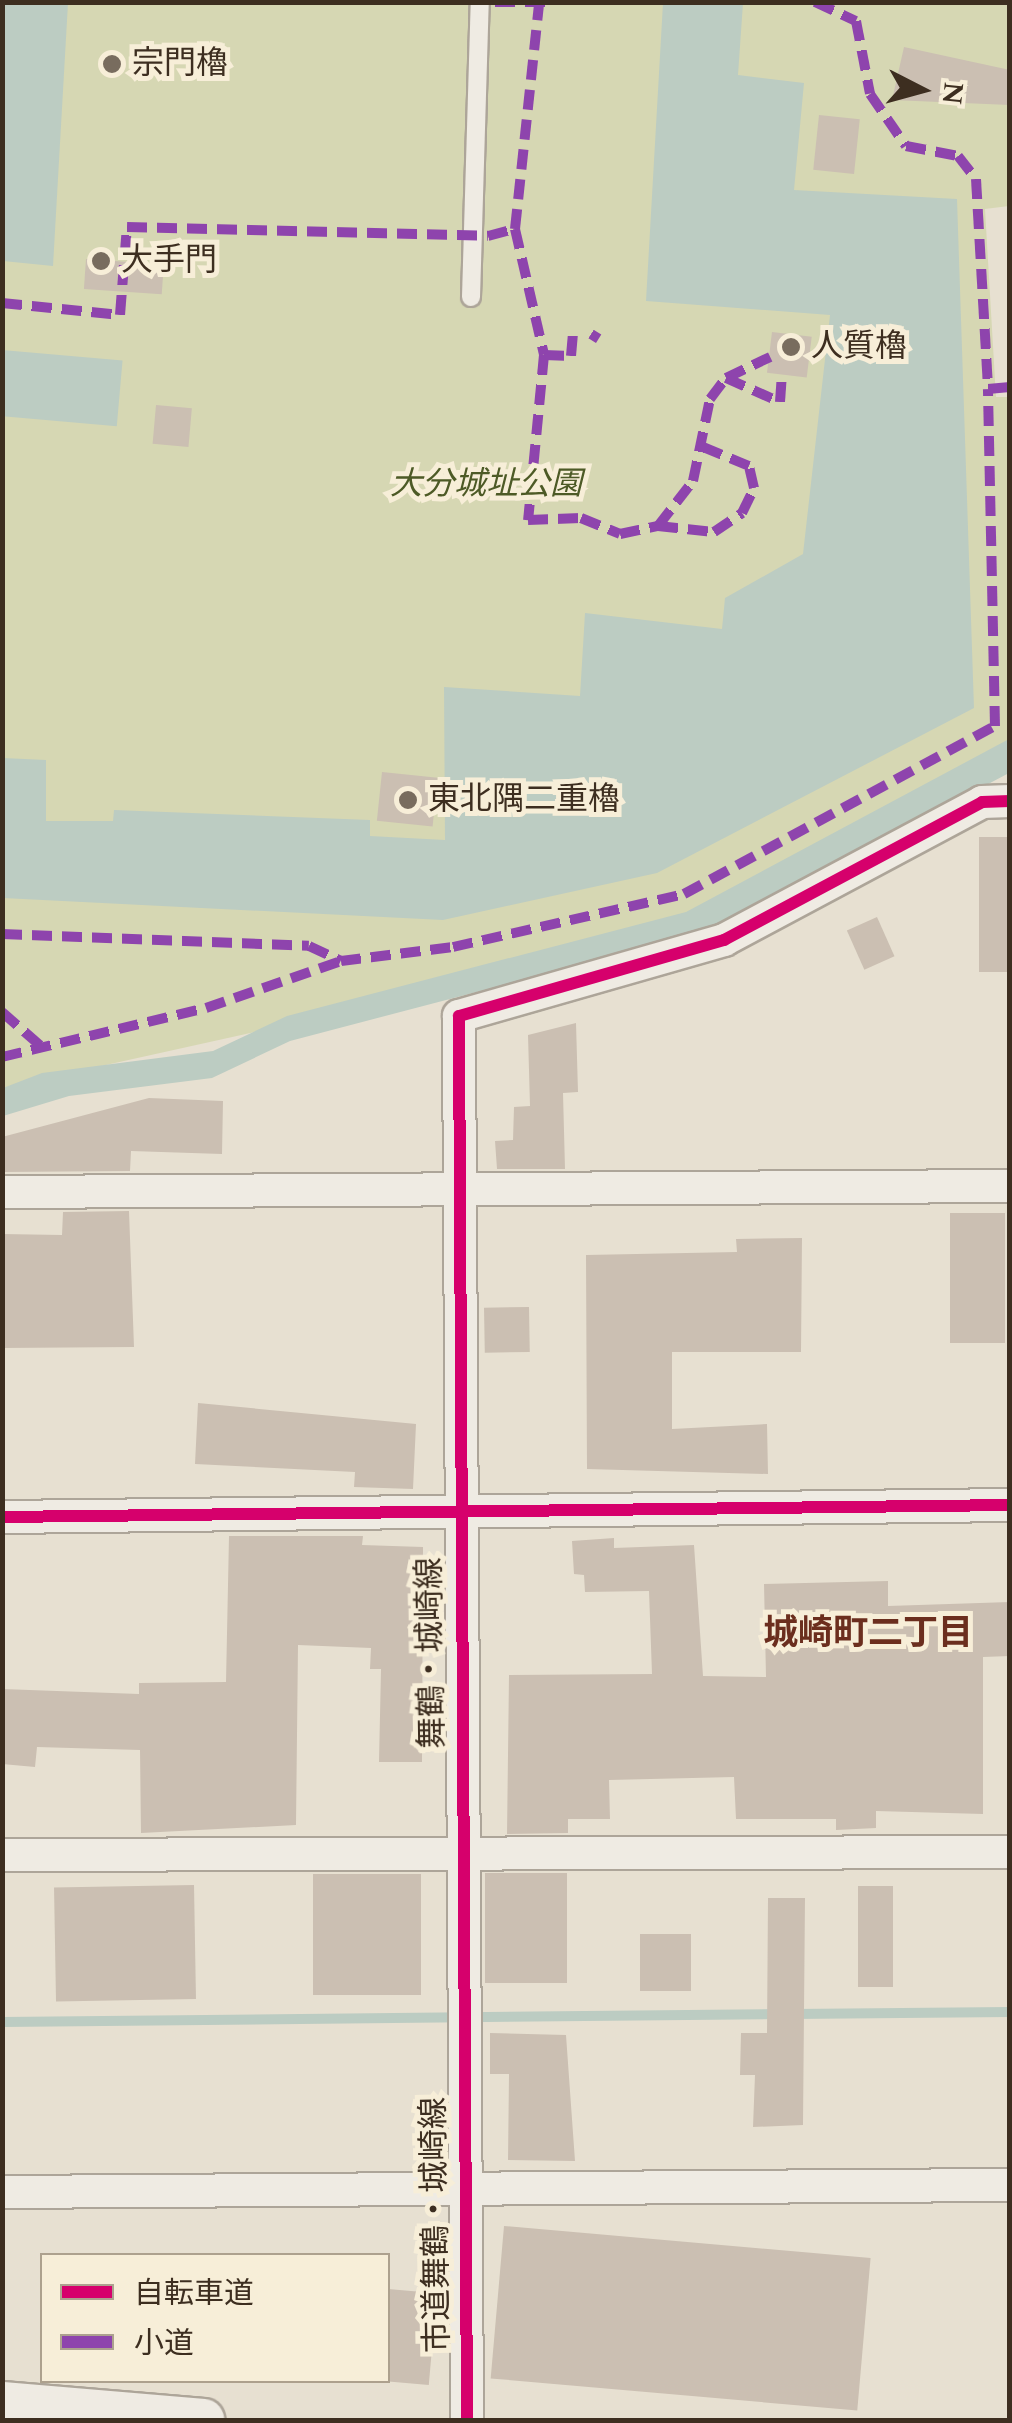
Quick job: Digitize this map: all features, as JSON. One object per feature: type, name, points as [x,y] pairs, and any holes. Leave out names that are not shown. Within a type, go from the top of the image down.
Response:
[{"type":"street","name":"舞鶴・城崎線","points":[[463,2015],[455,1186],[459,1016],[724,940],[982,802],[1010,802]]},
{"type":"street","points":[[2,1192],[455,1186],[1010,1186]]},
{"type":"street","points":[[2,1517],[1010,1506]]},
{"type":"street","points":[[2,1855],[1010,1852]]},
{"type":"street","name":"市道舞鶴・城崎線","points":[[463,2015],[468,2420]]},
{"type":"street","points":[[2,2192],[1010,2185]]},
{"type":"street","points":[[2,2403],[204,2420]]},
{"type":"lane","points":[[471,298],[480,2]]},
{"type":"green space","name":"大分城址公園","points":[[3,3],[1009,3],[1009,206],[985,209],[996,397],[1010,397],[1009,763],[702,933],[2,1088]]},
{"type":"shaded area","points":[[2,3],[68,3],[53,266],[3,261]]},
{"type":"shaded area","points":[[663,3],[743,3],[738,75],[804,83],[794,190],[957,199],[974,708],[657,873],[443,920],[3,898],[3,758],[46,760],[46,821],[113,821],[114,810],[370,820],[370,836],[445,840],[444,687],[580,696],[585,613],[722,629],[725,598],[803,554],[830,315],[646,301]]},
{"type":"shaded area","points":[[2,350],[123,361],[117,426],[2,416]]},
{"type":"shaded area","points":[[1009,739],[1009,773],[712,930],[290,1041],[212,1078],[69,1096],[3,1116],[3,1088],[42,1073],[213,1051],[287,1016],[686,912]]},
{"type":"building","points":[[904,47],[1010,70],[1010,105],[892,100]]},
{"type":"building","points":[[819,115],[860,119],[854,174],[813,170]]},
{"type":"building","name":"大手門","points":[[86,259],[164,264],[162,294],[84,289]]},
{"type":"building","name":"人質櫓","points":[[772,332],[812,337],[807,378],[767,373]]},
{"type":"building","points":[[156,405],[192,408],[188,447],[153,444]]},
{"type":"building","name":"東北隅二重櫓","points":[[382,772],[438,778],[433,827],[377,821]]},
{"type":"building","points":[[979,837],[1010,837],[1010,972],[979,972]]},
{"type":"building","points":[[877,917],[894,956],[864,970],[847,930]]},
{"type":"building","points":[[576,1023],[578,1092],[563,1093],[565,1169],[497,1169],[495,1141],[513,1140],[514,1107],[530,1106],[528,1035]]},
{"type":"building","points":[[149,1098],[223,1101],[222,1154],[131,1151],[130,1171],[2,1172],[2,1137]]},
{"type":"building","points":[[129,1211],[134,1347],[2,1348],[2,1234],[62,1235],[63,1212]]},
{"type":"building","points":[[950,1213],[1005,1213],[1005,1343],[950,1343]]},
{"type":"building","points":[[802,1238],[801,1352],[672,1352],[672,1429],[767,1424],[768,1474],[587,1469],[586,1255],[737,1252],[736,1239]]},
{"type":"building","points":[[529,1307],[530,1352],[485,1353],[484,1308]]},
{"type":"building","points":[[198,1403],[416,1424],[413,1489],[354,1487],[355,1472],[195,1464]]},
{"type":"building","points":[[229,1536],[363,1536],[362,1545],[423,1547],[422,1762],[379,1762],[381,1669],[370,1669],[371,1648],[298,1645],[296,1825],[141,1833],[140,1750],[37,1747],[35,1767],[2,1764],[2,1689],[139,1694],[139,1683],[226,1682]]},
{"type":"building","points":[[614,1538],[614,1548],[694,1545],[703,1676],[766,1677],[764,1584],[888,1581],[888,1606],[1010,1602],[1010,1656],[983,1657],[983,1814],[876,1811],[876,1828],[836,1830],[836,1819],[736,1819],[734,1777],[609,1780],[610,1819],[568,1819],[568,1833],[507,1834],[509,1675],[652,1674],[649,1591],[585,1592],[584,1575],[574,1574],[572,1541]]},
{"type":"building","points":[[485,1873],[567,1873],[567,1983],[485,1983]]},
{"type":"building","points":[[313,1874],[421,1874],[421,1995],[313,1995]]},
{"type":"building","points":[[194,1885],[196,1999],[56,2001],[54,1887]]},
{"type":"building","points":[[858,1886],[893,1886],[893,1987],[858,1987]]},
{"type":"building","points":[[768,1898],[805,1898],[803,2125],[753,2127],[755,2075],[740,2075],[741,2033],[767,2033]]},
{"type":"building","points":[[640,1934],[691,1934],[691,1991],[640,1991]]},
{"type":"building","points":[[490,2033],[566,2035],[575,2161],[508,2160],[509,2074],[490,2074]]},
{"type":"building","points":[[504,2226],[871,2258],[857,2410],[491,2378]]},
{"type":"building","points":[[390,2289],[437,2293],[429,2385],[390,2382]]},
{"type":"waterway","points":[[793,2014],[1010,2012]]},
{"type":"waterway","points":[[2,2022],[776,2014]]},
{"type":"marked path","points":[[495,2],[551,2]]},
{"type":"marked path","points":[[815,2],[856,21],[870,94],[906,146],[958,156],[976,179],[988,389]]},
{"type":"marked path","points":[[2,303],[120,315],[127,227],[488,236],[515,229],[539,6]]},
{"type":"marked path","points":[[515,229],[544,355],[528,520],[581,518],[620,534],[658,526],[714,532],[742,513],[754,488],[749,466],[703,447]]},
{"type":"marked path","points":[[544,355],[571,356],[573,333]]},
{"type":"marked path","points":[[591,334],[599,339]]},
{"type":"marked path","points":[[726,378],[770,357]]},
{"type":"marked path","points":[[658,526],[693,481],[710,399],[726,378],[780,402],[782,374]]},
{"type":"marked path","points":[[2,934],[309,946],[341,961],[453,947],[684,894],[995,726],[988,389],[1010,387]]},
{"type":"marked path","points":[[2,1057],[206,1008],[341,961]]},
{"type":"marked path","points":[[2,1012],[42,1047]]},
{"type":"cycle path","points":[[467,2420],[459,1016],[724,940],[982,802],[1010,801]]},
{"type":"cycle path","points":[[2,1517],[1010,1505]]},
{"type":"place","name":"宗門櫓","points":[[112,64]]},
{"type":"place","name":"大手門","points":[[101,261]]},
{"type":"place","name":"人質櫓","points":[[791,347]]},
{"type":"place","name":"東北隅二重櫓","points":[[408,800]]},
{"type":"district","name":"城崎町二丁目","points":[[868,1634]]}]
